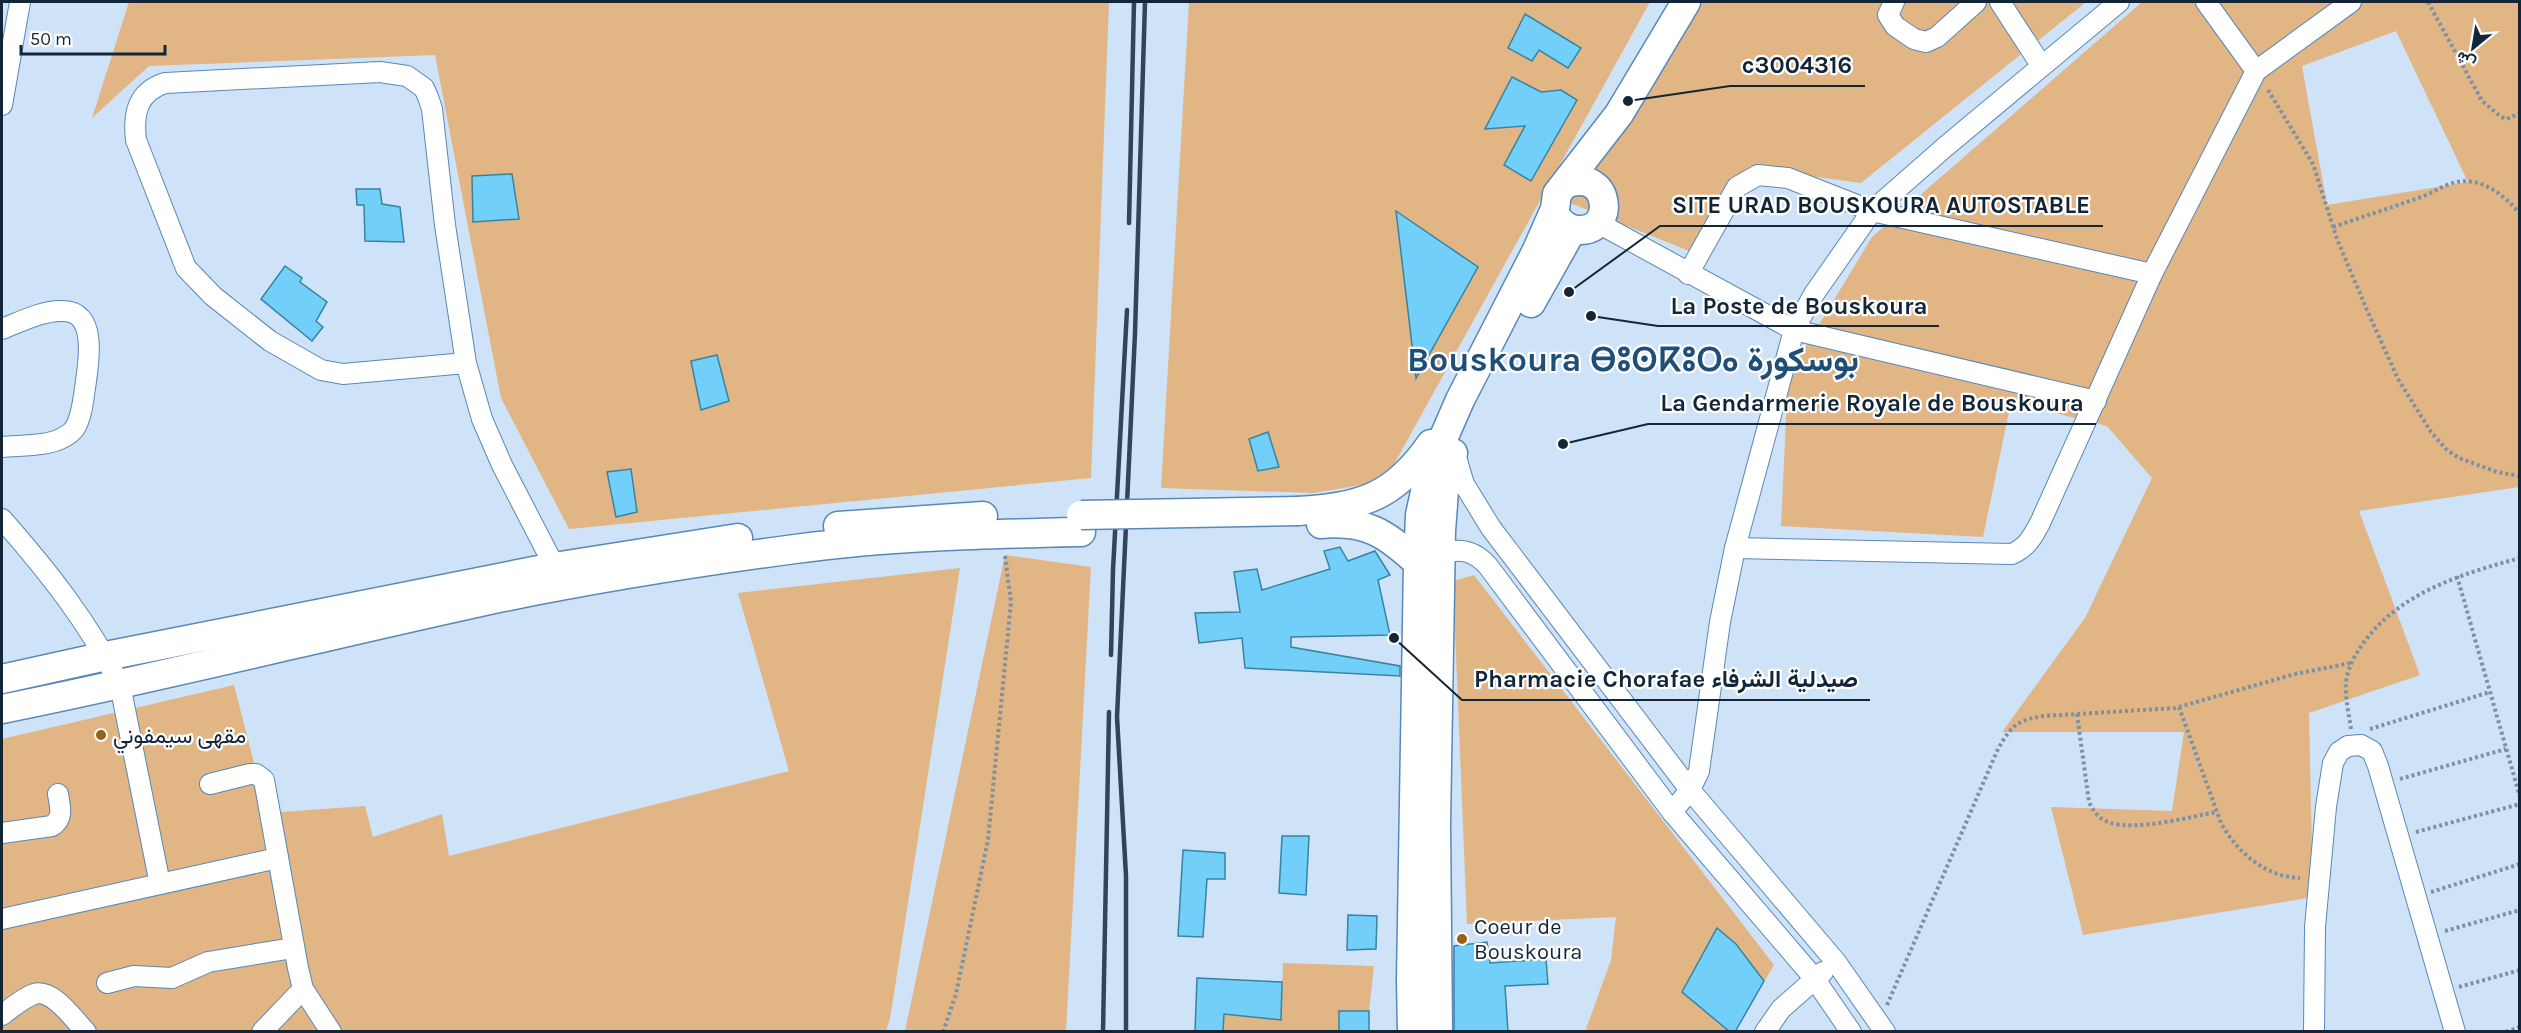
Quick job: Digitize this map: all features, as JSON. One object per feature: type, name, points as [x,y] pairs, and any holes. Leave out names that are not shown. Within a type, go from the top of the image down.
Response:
[{"type":"main road","points":[[1575,221],[1557,194],[1568,183],[1620,114],[1686,2]]},
{"type":"main road","points":[[1597,188],[1620,114]]},
{"type":"main road","points":[[1438,1032],[1430,559],[1420,515],[1425,484],[1440,443],[1537,250],[1575,221],[1603,215],[1605,205],[1603,196],[1597,188],[1583,181],[1568,183]]},
{"type":"main road","points":[[1412,1032],[1411,981],[1430,559],[1454,450],[1478,397],[1575,221]]},
{"type":"main road","points":[[1298,518],[1355,504],[1387,489],[1419,461],[1460,400]]},
{"type":"main road","points":[[2,680],[106,656],[560,576],[746,537],[887,521],[967,516],[1081,523],[1298,518],[1369,527],[1430,559]]},
{"type":"main road","points":[[2,709],[120,685],[482,602],[560,576],[797,548],[999,534],[1081,523]]},
{"type":"street","points":[[2,105],[20,2]]},
{"type":"street","points":[[1894,2],[1888,15],[1891,24],[1914,39],[1926,42],[1937,37],[1976,2]]},
{"type":"street","points":[[2000,2],[2041,65]]},
{"type":"street","points":[[1672,812],[1690,790],[1702,760],[1720,622],[1735,548],[1794,330],[1814,294],[1872,211],[2041,65],[2098,8],[2119,2]]},
{"type":"street","points":[[2206,2],[2256,72]]},
{"type":"street","points":[[1735,548],[2012,554],[2022,550],[2030,542],[2040,523],[2152,274],[2256,72],[2351,2]]},
{"type":"street","points":[[466,363],[342,374],[321,370],[270,340],[213,296],[186,268],[136,140],[134,122],[140,102],[155,86],[165,83],[380,72],[408,76],[424,88],[432,109],[444,225],[466,363],[482,419],[502,465],[560,576]]},
{"type":"street","points":[[1688,274],[1737,187],[1750,177],[1765,174],[1788,178],[1872,211],[2152,274]]},
{"type":"street","points":[[1575,221],[1688,274],[1794,330],[2096,400]]},
{"type":"street","points":[[2,329],[42,314],[64,310],[77,315],[85,327],[91,349],[81,413],[74,429],[63,438],[47,442],[2,447]]},
{"type":"street","points":[[1454,450],[1464,484],[1491,528],[1690,790],[1836,962],[1883,1027]]},
{"type":"street","points":[[2,519],[36,557],[71,604],[106,656],[120,685],[160,884]]},
{"type":"street","points":[[1471,552],[1491,528]]},
{"type":"street","points":[[1430,559],[1451,550],[1471,552],[1488,566],[1672,812],[1814,978],[1851,1032]]},
{"type":"street","points":[[2314,1032],[2315,927],[2326,807],[2333,763],[2339,752],[2352,740],[2372,751],[2455,1032]]},
{"type":"street","points":[[210,784],[250,774],[256,774],[264,780],[293,948],[303,989],[331,1032]]},
{"type":"street","points":[[2,833],[52,826],[57,823],[61,813],[58,794]]},
{"type":"street","points":[[2,919],[278,858]]},
{"type":"street","points":[[107,983],[134,976],[172,978],[208,962],[293,948]]},
{"type":"street","points":[[1765,1032],[1781,1009],[1814,978],[1836,962]]},
{"type":"street","points":[[262,1032],[303,989]]},
{"type":"street","points":[[2,1015],[34,994],[42,994],[56,1001],[86,1032]]},
{"type":"path","points":[[2428,2],[2482,101],[2501,117],[2507,119],[2520,113]]},
{"type":"path","points":[[2256,72],[2313,164],[2333,227],[2398,379],[2432,432],[2447,450],[2459,458],[2497,472],[2520,476]]},
{"type":"path","points":[[2333,227],[2422,197],[2449,184],[2463,182],[2477,183],[2497,191],[2520,214]]},
{"type":"path","points":[[943,1032],[956,994],[988,840],[1011,602],[1008,568],[999,534]]},
{"type":"path","points":[[2490,692],[2352,740],[2346,683],[2351,663],[2371,633],[2404,604],[2457,576],[2520,558]]},
{"type":"path","points":[[2457,576],[2520,797]]},
{"type":"path","points":[[1883,1027],[2005,736],[2023,719],[2179,707],[2295,674],[2351,663]]},
{"type":"path","points":[[2179,707],[2217,812],[2230,838],[2248,858],[2284,877],[2319,879]]},
{"type":"path","points":[[2077,714],[2089,802],[2094,812],[2101,818],[2108,822],[2128,824],[2217,812]]},
{"type":"path","points":[[2383,784],[2506,749]]},
{"type":"path","points":[[2399,837],[2520,804]]},
{"type":"path","points":[[2416,896],[2520,864]]},
{"type":"path","points":[[2428,936],[2520,910]]},
{"type":"path","points":[[2443,991],[2520,970]]},
{"type":"path","points":[[2506,1032],[2520,1027]]},
{"type":"shaded area","points":[[129,2],[1109,2],[1091,478],[569,529],[501,398],[435,55],[149,66],[92,118]]},
{"type":"shaded area","points":[[1189,2],[1650,2],[1393,466],[1366,484],[1314,493],[1161,488]]},
{"type":"shaded area","points":[[1678,2],[2086,2],[1861,183],[1750,168],[1699,255],[1568,202]]},
{"type":"shaded area","points":[[2142,2],[2519,2],[2519,487],[2359,511],[2420,675],[2309,713],[2313,897],[2083,935],[2051,807],[2172,811],[2184,732],[2002,732],[2085,618],[2152,478],[2107,426],[2011,402],[1983,537],[1781,526],[1788,376],[1872,237]],"holes":[[[2396,31],[2468,182],[2327,205],[2302,66]]]},
{"type":"shaded area","points":[[1005,555],[1091,567],[1066,1031],[905,1031]]},
{"type":"shaded area","points":[[960,568],[890,1019],[886,1031],[2,1031],[2,739],[234,685],[267,813],[365,806],[373,837],[442,814],[449,856],[789,771],[738,593]]},
{"type":"shaded area","points":[[1474,575],[1774,965],[1735,1031],[1597,1032],[1586,1029],[1611,960],[1616,917],[1467,924],[1453,581]]},
{"type":"shaded area","points":[[1283,963],[1374,966],[1369,1011],[1339,1011],[1339,1031],[1223,1032],[1224,1014],[1281,1020]]},
{"type":"building","points":[[1525,14],[1581,48],[1568,68],[1539,50],[1532,61],[1508,48]]},
{"type":"building","points":[[1512,77],[1541,92],[1561,90],[1577,100],[1531,181],[1504,165],[1525,126],[1485,129]]},
{"type":"building","points":[[512,174],[519,219],[473,222],[472,176]]},
{"type":"building","points":[[356,189],[380,189],[382,204],[400,207],[404,242],[365,241],[364,205],[357,205]]},
{"type":"building","points":[[1396,211],[1478,267],[1416,378]]},
{"type":"building","points":[[285,266],[302,278],[300,282],[327,302],[316,321],[323,327],[312,341],[261,299]]},
{"type":"building","points":[[717,355],[729,401],[701,410],[691,361]]},
{"type":"building","points":[[1268,432],[1279,467],[1258,471],[1249,439]]},
{"type":"building","points":[[631,469],[637,512],[616,517],[607,472]]},
{"type":"building","points":[[1340,547],[1348,561],[1375,551],[1390,575],[1378,580],[1390,635],[1291,637],[1291,647],[1400,666],[1400,676],[1245,668],[1242,638],[1199,643],[1195,613],[1240,612],[1234,572],[1257,569],[1262,590],[1330,569],[1324,551]]},
{"type":"building","points":[[1282,836],[1309,836],[1306,895],[1279,893]]},
{"type":"building","points":[[1183,850],[1225,853],[1225,879],[1207,879],[1203,937],[1178,936]]},
{"type":"building","points":[[1348,915],[1377,916],[1376,949],[1347,950]]},
{"type":"building","points":[[1717,928],[1736,944],[1764,981],[1735,1032],[1730,1032],[1682,992]]},
{"type":"building","points":[[1487,942],[1490,963],[1546,959],[1548,984],[1505,986],[1508,1032],[1454,1032],[1454,946]]},
{"type":"building","points":[[1197,978],[1282,982],[1281,1020],[1224,1014],[1223,1032],[1195,1032]]},
{"type":"building","points":[[1339,1011],[1369,1011],[1369,1032],[1339,1032]]},
{"type":"railway","points":[[1129,223],[1134,2]]},
{"type":"railway","points":[[1126,1032],[1126,876],[1117,717],[1135,333],[1145,2]]},
{"type":"railway","points":[[1111,655],[1113,570],[1127,310]]},
{"type":"railway","points":[[1103,1032],[1109,712]]},
{"type":"place","name":"c3004316","points":[[1628,101]]},
{"type":"place","name":"SITE URAD BOUSKOURA AUTOSTABLE","points":[[1569,292]]},
{"type":"place","name":"La Poste de Bouskoura","points":[[1591,316]]},
{"type":"place","name":"La Gendarmerie Royale de Bouskoura","points":[[1563,444]]},
{"type":"place","name":"Pharmacie Chorafae صيدلية الشرفاء","points":[[1394,638]]},
{"type":"place","name":"مقهى سيمفوني","points":[[101,735]]},
{"type":"place","name":"Coeur de Bouskoura","points":[[1462,939]]},
{"type":"district","name":"Bouskoura ⴱⵓⵙⴽⵓⵔⴰ بوسكورة","points":[[1633,359]]}]
